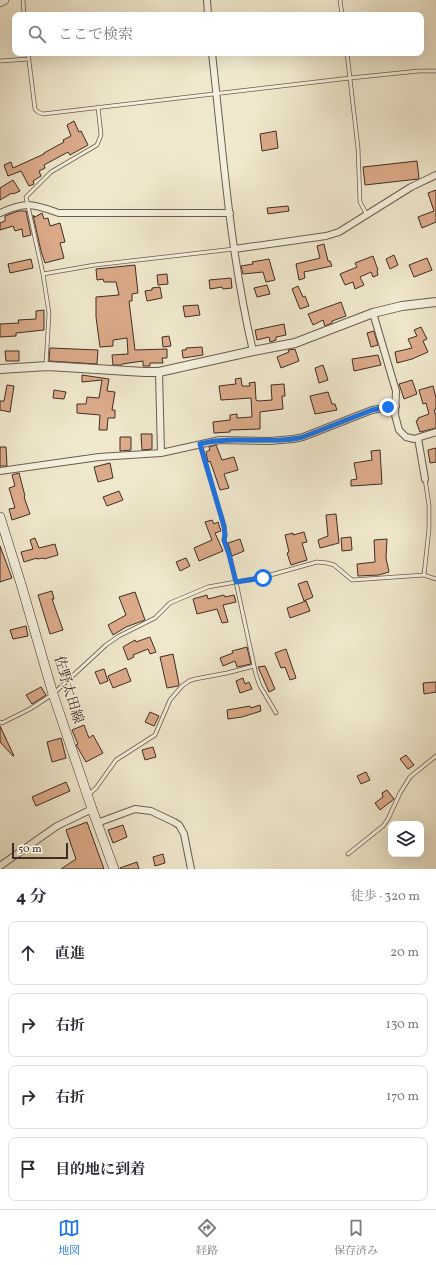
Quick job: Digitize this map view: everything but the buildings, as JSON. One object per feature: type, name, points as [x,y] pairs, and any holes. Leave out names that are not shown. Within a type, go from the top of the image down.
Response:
[{"type":"main road","points":[[0,2],[4,0]]},
{"type":"main road","name":"佐野太田線","points":[[1,523],[54,694],[92,809],[114,869]]},
{"type":"street","points":[[207,0],[208,12]]},
{"type":"street","points":[[212,56],[234,249],[253,351]]},
{"type":"street","points":[[234,249],[326,236],[339,232],[367,216],[411,187],[435,178]]},
{"type":"street","points":[[0,213],[28,204],[59,212],[230,213]]},
{"type":"street","points":[[0,368],[45,366],[159,372],[295,343],[373,313],[402,306],[436,302]]},
{"type":"street","points":[[373,313],[396,392],[396,421],[402,434],[406,437],[414,439],[436,432]]},
{"type":"street","points":[[159,372],[161,453]]},
{"type":"street","points":[[0,471],[99,457],[161,453],[220,440],[270,441],[293,439],[303,437],[372,410],[396,406]]},
{"type":"street","points":[[418,438],[425,479]]},
{"type":"street","points":[[0,866],[74,816],[92,809]]},
{"type":"street","points":[[97,823],[135,809],[151,811],[174,822],[179,825],[184,834],[191,869]]},
{"type":"lane","points":[[23,0],[24,12]]},
{"type":"lane","points":[[340,0],[342,12]]},
{"type":"lane","points":[[28,56],[35,109],[42,114],[350,78],[420,71],[436,71]]},
{"type":"lane","points":[[346,56],[358,148],[360,202],[367,216]]},
{"type":"lane","points":[[0,61],[29,59]]},
{"type":"lane","points":[[45,366],[49,314],[43,274],[26,197],[51,172],[97,145],[101,135],[98,108]]},
{"type":"lane","points":[[43,274],[95,265],[234,249]]},
{"type":"lane","points":[[200,444],[224,526],[224,540],[236,582],[254,666],[260,686],[276,713]]},
{"type":"lane","points":[[424,575],[429,521],[429,505],[425,479]]},
{"type":"lane","points":[[0,722],[2,723],[15,717],[54,694],[106,645],[119,636],[155,618],[170,603],[208,587],[263,578],[317,562],[334,565],[348,578],[357,581],[424,575],[436,579]]},
{"type":"lane","points":[[87,794],[96,788],[116,760],[155,735],[170,700],[182,686],[195,679],[254,666]]},
{"type":"lane","points":[[348,854],[383,826],[410,777],[436,756]]},
{"type":"route","points":[[263,578],[236,582],[224,540],[224,526],[200,444],[220,440],[270,441],[293,439],[303,437],[372,410],[388,407]]}]
